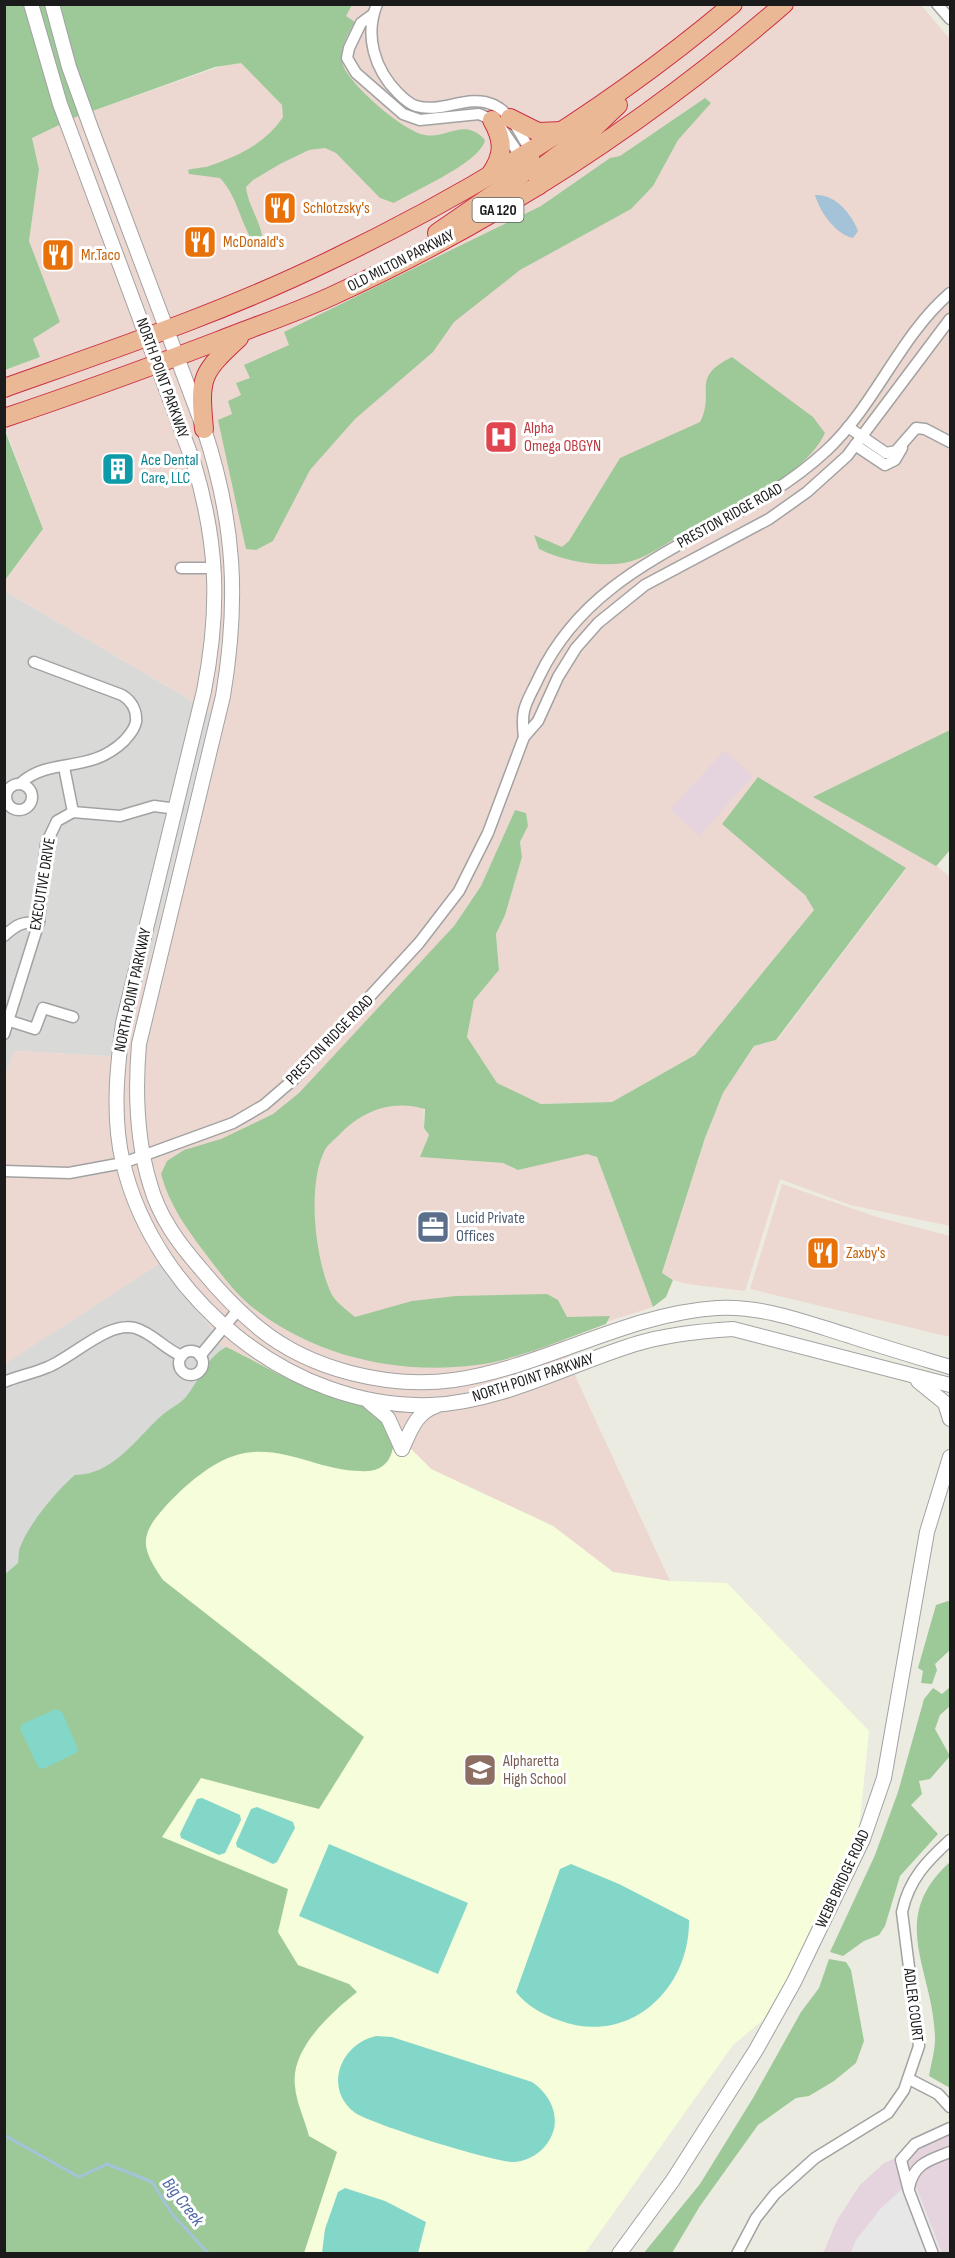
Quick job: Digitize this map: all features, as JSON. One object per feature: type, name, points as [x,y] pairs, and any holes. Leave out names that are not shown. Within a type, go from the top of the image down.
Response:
[{"type":"highway","name":"OLD MILTON PARKWAY","points":[[4,388],[167,330],[329,262],[489,176],[535,168],[564,130],[637,79],[733,4]]},
{"type":"highway","points":[[762,24],[774,4]]},
{"type":"highway","name":"OLD MILTON PARKWAY","points":[[4,418],[248,330],[331,297],[415,256],[535,168],[647,113],[762,24],[784,4]]},
{"type":"highway","points":[[535,168],[594,128],[622,100],[637,79]]},
{"type":"highway","points":[[510,118],[538,132],[564,130]]},
{"type":"highway","points":[[489,176],[502,152],[501,138],[492,120]]},
{"type":"highway","points":[[204,429],[201,398],[204,376],[218,357],[248,330]]},
{"type":"street","name":"NORTH POINT PARKWAY","points":[[31,4],[60,104],[148,337],[206,505],[215,568],[211,657],[177,809],[123,1023],[116,1104],[123,1163],[135,1201],[154,1242],[186,1287],[223,1326],[246,1344],[283,1367],[323,1386],[365,1400],[432,1405],[484,1397],[640,1342],[703,1331],[733,1329],[951,1385]]},
{"type":"street","name":"NORTH POINT PARKWAY","points":[[52,4],[72,77],[204,429],[219,479],[231,540],[230,655],[223,696],[139,1044],[136,1095],[143,1156],[150,1186],[166,1223],[184,1250],[238,1310],[262,1331],[292,1350],[320,1362],[359,1374],[395,1380],[452,1380],[493,1372],[635,1324],[676,1314],[718,1308],[755,1309],[951,1366]]},
{"type":"street","points":[[937,4],[951,19]]},
{"type":"street","points":[[374,10],[375,61],[382,75],[405,100],[416,106],[428,107],[480,101],[496,106],[510,118],[535,168]]},
{"type":"street","points":[[374,10],[353,35],[347,58],[356,73],[403,114],[420,120],[437,120],[464,114],[479,114],[492,120],[501,125],[535,168]]},
{"type":"street","name":"PRESTON RIDGE ROAD","points":[[524,737],[522,715],[547,661],[567,632],[603,594],[659,554],[731,518],[798,476],[848,427],[910,336],[933,307],[951,293]]},
{"type":"street","name":"PRESTON RIDGE ROAD","points":[[4,1171],[69,1173],[123,1163],[223,1127],[264,1105],[292,1080],[420,943],[459,891],[476,862],[524,737],[538,721],[558,677],[576,648],[614,608],[645,585],[769,519],[807,492],[846,456],[951,319]]},
{"type":"street","points":[[848,427],[877,462],[889,464],[895,460],[909,434],[916,428],[925,429],[951,442]]},
{"type":"street","points":[[181,568],[215,568]]},
{"type":"street","points":[[22,782],[40,772],[97,760],[111,754],[132,733],[136,716],[132,704],[122,695],[34,662]]},
{"type":"street","points":[[64,767],[73,812],[120,816],[154,806],[177,809]]},
{"type":"street","name":"EXECUTIVE DRIVE","points":[[4,1034],[10,1021],[39,922],[46,843],[57,821],[73,812]]},
{"type":"street","points":[[4,936],[13,926],[22,922],[39,922]]},
{"type":"street","points":[[10,1021],[35,1029],[43,1008],[73,1017]]},
{"type":"street","points":[[182,1356],[180,1368],[185,1374],[193,1375],[202,1367],[200,1356],[238,1310]]},
{"type":"street","points":[[4,1382],[49,1366],[78,1351],[101,1334],[132,1327],[147,1332],[171,1352],[182,1356],[191,1352],[200,1356]]},
{"type":"street","points":[[906,1373],[930,1389],[945,1403],[951,1419]]},
{"type":"street","points":[[365,1400],[388,1418],[402,1449],[421,1413],[445,1403]]},
{"type":"street","name":"WEBB BRIDGE ROAD","points":[[619,2253],[673,2180],[756,2050],[794,1982],[863,1839],[884,1778],[927,1532],[951,1457]]},
{"type":"street","name":"ADLER COURT","points":[[737,2253],[756,2218],[775,2194],[815,2158],[888,2113],[909,2079],[918,2056],[919,2037],[902,1912],[908,1891],[922,1867],[951,1840]]},
{"type":"street","points":[[909,2079],[932,2090],[951,2107]]},
{"type":"street","points":[[933,2253],[909,2192],[902,2160],[915,2144],[951,2128]]},
{"type":"street","points":[[909,2192],[913,2171],[924,2162],[951,2152]]},
{"type":"shaded area","points":[[352,5],[921,5],[950,39],[950,850],[937,866],[950,877],[950,1226],[850,1205],[780,1179],[745,1291],[687,1284],[662,1274],[705,1138],[723,1093],[754,1046],[777,1040],[906,869],[805,895],[814,910],[695,1055],[612,1102],[541,1104],[497,1084],[467,1037],[474,1000],[499,970],[496,934],[522,857],[520,842],[528,826],[515,810],[481,886],[454,926],[365,1025],[423,1092],[424,1128],[429,1135],[421,1157],[503,1163],[518,1170],[588,1153],[597,1157],[653,1307],[563,1336],[577,1380],[670,1581],[613,1572],[553,1526],[431,1469],[374,1412],[301,1390],[226,1353],[186,1288],[165,1260],[5,1364],[5,1076],[15,1051],[126,1057],[126,1036],[152,952],[211,712],[5,591],[5,580],[43,529],[5,428],[5,370],[40,357],[32,339],[59,322],[29,241],[39,169],[32,138],[76,117],[341,24]]},
{"type":"shaded area","points":[[815,195],[836,201],[847,211],[858,231],[853,238],[834,227]]},
{"type":"shaded area","points":[[5,591],[211,712],[152,952],[126,1036],[126,1057],[15,1051],[5,1076]]},
{"type":"shaded area","points":[[725,750],[753,776],[699,836],[670,809]]},
{"type":"shaded area","points":[[782,1184],[877,1217],[950,1236],[950,1337],[750,1289]]},
{"type":"shaded area","points":[[165,1260],[186,1288],[226,1353],[5,1705],[4,1364]]},
{"type":"shaded area","name":"Alpharetta High School","points":[[273,1379],[374,1412],[431,1469],[553,1526],[613,1572],[670,1581],[727,1583],[869,1731],[857,1850],[780,2006],[733,2045],[585,2253],[259,2253],[106,1809],[39,1571]]},
{"type":"shaded area","points":[[56,1709],[62,1712],[78,1749],[76,1753],[43,1769],[38,1767],[20,1729],[22,1724]]},
{"type":"shaded area","points":[[202,1798],[240,1815],[241,1820],[225,1853],[219,1855],[181,1838],[180,1834],[197,1799]]},
{"type":"shaded area","points":[[257,1807],[293,1822],[295,1828],[277,1862],[273,1864],[237,1847],[236,1843],[251,1809]]},
{"type":"shaded area","points":[[329,1844],[468,1903],[438,1974],[299,1916]]},
{"type":"shaded area","points":[[571,1864],[619,1884],[689,1920],[687,1946],[679,1969],[666,1990],[650,2006],[630,2019],[608,2026],[584,2026],[558,2020],[535,2009],[516,1992],[560,1869]]},
{"type":"shaded area","points":[[376,2036],[392,2037],[532,2082],[547,2096],[553,2108],[555,2122],[552,2136],[540,2152],[528,2159],[515,2162],[504,2161],[406,2133],[354,2112],[339,2091],[340,2068],[345,2057],[353,2048]]},
{"type":"shaded area","points":[[950,2135],[950,2253],[823,2254],[837,2220],[860,2185],[884,2163]]},
{"type":"shaded area","points":[[913,2179],[942,2253],[850,2254],[856,2240],[881,2208]]},
{"type":"shaded area","points":[[345,2188],[385,2201],[426,2222],[418,2253],[322,2253],[325,2229],[338,2192]]},
{"type":"green space","points":[[5,5],[352,5],[346,16],[355,22],[344,42],[342,59],[347,73],[355,84],[391,117],[416,132],[433,135],[463,129],[477,133],[485,140],[481,149],[460,166],[394,203],[380,198],[336,153],[325,148],[309,150],[280,164],[253,180],[246,187],[262,234],[263,241],[257,247],[251,239],[231,194],[220,178],[189,174],[188,170],[206,167],[239,154],[268,135],[283,117],[282,105],[241,63],[215,67],[76,117],[32,138],[39,169],[29,241],[60,322],[33,339],[40,357],[5,370]]},
{"type":"green space","points":[[705,98],[711,103],[678,140],[653,186],[631,209],[520,270],[454,322],[433,352],[355,419],[310,470],[273,541],[256,550],[246,549],[218,420],[232,414],[228,401],[241,395],[236,383],[250,378],[244,365],[289,345],[284,332],[541,206],[610,158],[620,156]]},
{"type":"green space","points":[[732,357],[813,417],[825,433],[814,450],[799,465],[761,493],[740,505],[631,561],[613,564],[591,563],[569,560],[539,549],[534,535],[562,547],[569,541],[620,458],[700,422],[706,402],[707,379],[711,372]]},
{"type":"green space","points":[[4,428],[43,529],[5,580],[4,580]]},
{"type":"green space","points":[[950,730],[950,850],[936,866],[813,797]]},
{"type":"green space","points":[[758,777],[906,868],[776,1040],[754,1046],[723,1093],[705,1138],[662,1273],[673,1280],[666,1297],[653,1307],[597,1157],[587,1154],[518,1170],[503,1163],[420,1157],[429,1135],[424,1128],[425,1109],[400,1105],[378,1109],[357,1119],[327,1146],[320,1163],[315,1200],[317,1243],[326,1280],[337,1301],[355,1317],[412,1301],[456,1296],[547,1294],[558,1300],[567,1317],[610,1316],[606,1324],[524,1354],[491,1363],[419,1367],[363,1360],[309,1342],[284,1329],[244,1300],[198,1244],[173,1206],[161,1174],[167,1161],[184,1150],[221,1139],[273,1114],[299,1093],[454,926],[481,886],[515,810],[526,813],[528,826],[520,842],[522,857],[505,915],[496,934],[499,970],[474,1000],[467,1037],[497,1083],[541,1104],[612,1102],[695,1055],[814,910],[805,895],[722,824]]},
{"type":"green space","points":[[226,1347],[296,1382],[366,1405],[389,1421],[394,1437],[393,1448],[387,1462],[369,1471],[346,1470],[289,1456],[260,1452],[245,1453],[222,1461],[191,1482],[164,1508],[150,1527],[146,1543],[151,1560],[163,1580],[364,1737],[319,1809],[201,1778],[162,1837],[288,1889],[278,1932],[298,1965],[349,1984],[357,1992],[314,2033],[299,2059],[295,2072],[297,2098],[309,2136],[337,2152],[304,2253],[5,2253],[4,1575],[18,1563],[19,1549],[25,1537],[37,1517],[61,1489],[75,1475],[100,1469],[122,1455],[163,1414],[186,1397],[208,1363]]},
{"type":"green space","points":[[950,1602],[950,1650],[935,1664],[937,1670],[932,1684],[921,1683],[923,1671],[918,1668],[936,1605]]},
{"type":"green space","points":[[950,1687],[950,1706],[940,1715],[935,1729],[950,1756],[930,1779],[919,1781],[922,1794],[911,1805],[938,1834],[900,1876],[885,1926],[879,1935],[864,1941],[843,1956],[830,1952],[875,1855],[898,1792],[924,1699],[933,1688],[942,1694]]},
{"type":"green space","points":[[950,1862],[950,2088],[929,2076],[935,2039],[933,2014],[918,1946],[917,1925],[921,1904],[931,1883]]},
{"type":"green space","points":[[829,1959],[846,1962],[851,1970],[864,2041],[856,2063],[834,2081],[809,2096],[796,2098],[758,2125],[700,2206],[672,2253],[643,2254],[700,2184],[753,2098],[801,2012],[819,1988]]},
{"type":"waterway","name":"Big Creek","points":[[4,2135],[79,2177],[107,2164],[152,2182],[172,2214],[209,2254]]},
{"type":"place","name":"Schlotzsky's","points":[[280,208]]},
{"type":"place","name":"McDonald's","points":[[200,242]]},
{"type":"place","name":"Mr.Taco","points":[[58,255]]},
{"type":"place","name":"Alpha Omega OBGYN","points":[[501,437]]},
{"type":"place","name":"Ace Dental Care, LLC","points":[[118,469]]},
{"type":"place","name":"Lucid Private Offices","points":[[433,1227]]},
{"type":"place","name":"Zaxby's","points":[[823,1253]]},
{"type":"place","name":"Alpharetta High School","points":[[480,1770]]}]
